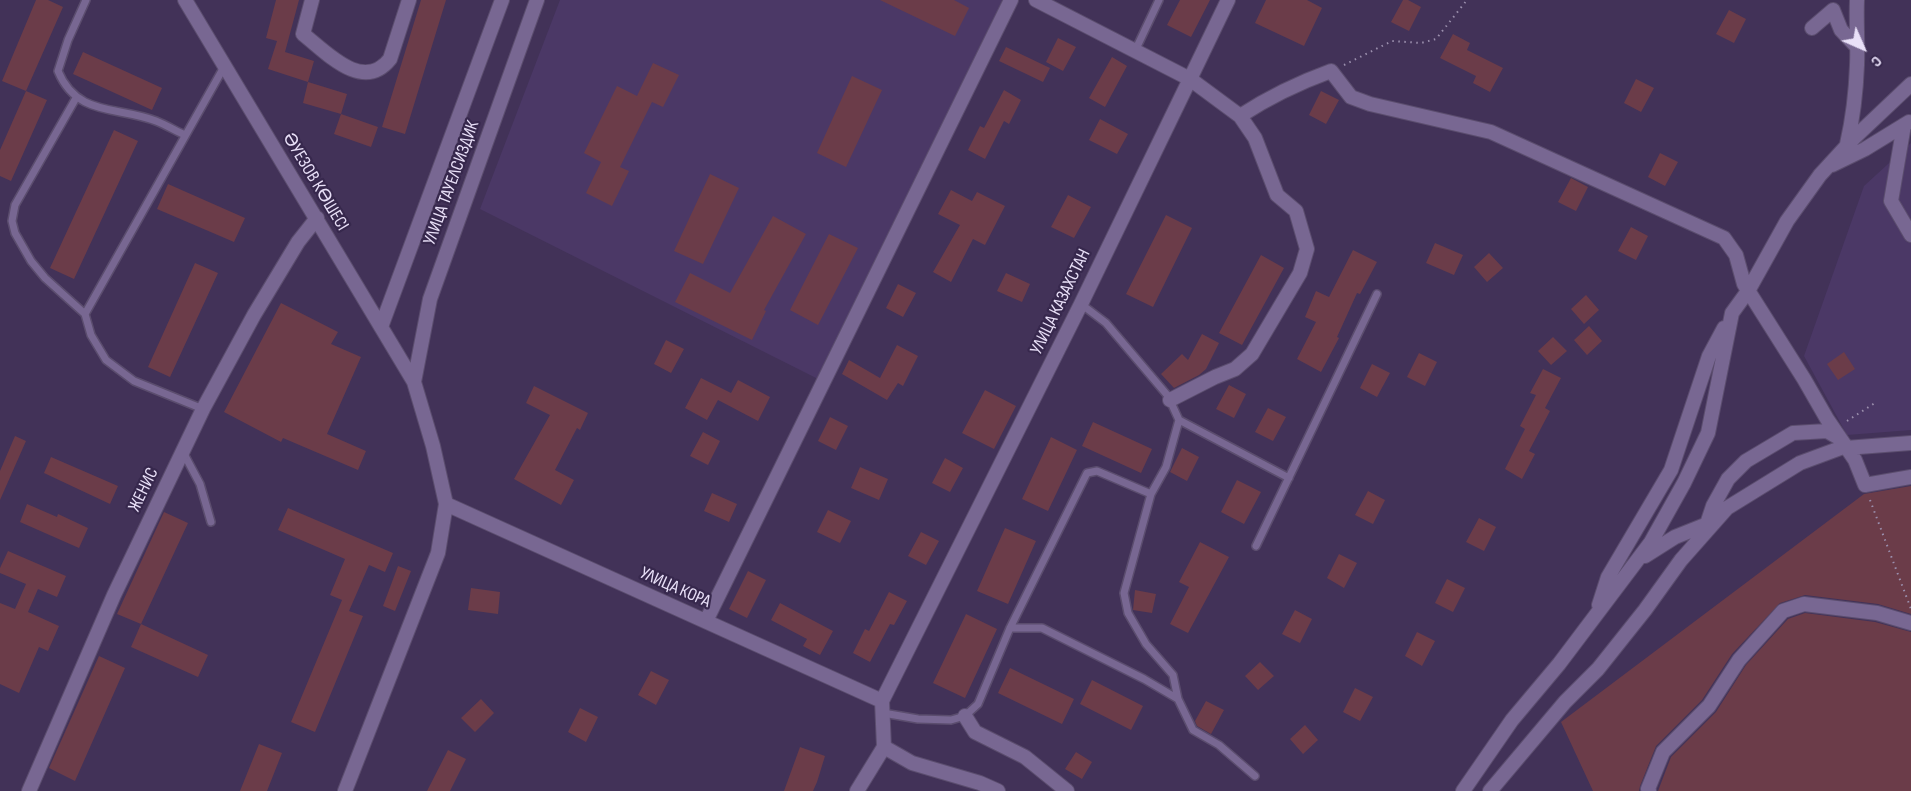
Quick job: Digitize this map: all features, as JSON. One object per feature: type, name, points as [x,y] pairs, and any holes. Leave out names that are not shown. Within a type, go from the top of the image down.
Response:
[{"type":"street","name":"ӘУЕЗОВ КӨШЕСІ","points":[[185,0],[414,382]]},
{"type":"street","points":[[312,0],[303,34],[347,69],[371,73],[384,66],[390,59],[409,0]]},
{"type":"street","name":"УЛИЦА ТАУЕЛСИЗДИК","points":[[381,327],[502,0]]},
{"type":"street","name":"УЛИЦА ТАУЕЛСИЗДИК","points":[[414,382],[430,299],[537,0]]},
{"type":"street","points":[[706,621],[1011,0]]},
{"type":"street","points":[[1036,0],[1190,79],[1240,116],[1255,138],[1277,195],[1296,211],[1307,249],[1300,273],[1252,354],[1235,369],[1170,400]]},
{"type":"street","name":"УЛИЦА КАЗАХСТАН","points":[[884,702],[1228,0]]},
{"type":"street","points":[[1847,146],[1853,117],[1857,0]]},
{"type":"street","points":[[1836,5],[1841,30],[1857,47]]},
{"type":"street","points":[[1812,28],[1836,5]]},
{"type":"street","points":[[1240,116],[1269,97],[1331,71],[1351,97],[1370,104],[1499,135],[1724,238],[1736,255],[1744,284],[1855,460],[1865,486],[1911,477]]},
{"type":"street","points":[[1595,616],[1608,577],[1671,470],[1709,356],[1731,313],[1748,291],[1787,221],[1825,169],[1911,84]]},
{"type":"street","points":[[1825,169],[1865,149],[1908,123]]},
{"type":"street","points":[[1908,123],[1891,201],[1911,235]]},
{"type":"street","name":"ЖЕНИС","points":[[29,791],[114,595],[203,409],[298,242],[317,218]]},
{"type":"street","points":[[1463,791],[1512,720],[1559,664],[1651,542],[1708,433],[1731,313]]},
{"type":"street","points":[[345,791],[438,553],[446,504],[434,446],[414,382]]},
{"type":"street","points":[[1712,522],[1713,506],[1728,479],[1746,461],[1793,433],[1827,431],[1842,441]]},
{"type":"street","points":[[1490,791],[1565,702],[1598,669],[1681,560],[1712,522],[1728,508],[1800,463],[1842,441],[1911,443]]},
{"type":"street","name":"УЛИЦА КОРА","points":[[446,504],[884,702]]},
{"type":"street","points":[[1637,560],[1675,537],[1712,522]]},
{"type":"street","points":[[1649,791],[1663,752],[1708,706],[1739,660],[1783,611],[1804,604],[1877,613],[1911,623]]},
{"type":"street","points":[[857,791],[884,747],[884,702]]},
{"type":"street","points":[[965,716],[975,732],[1025,757],[1067,791]]},
{"type":"street","points":[[884,747],[912,763],[980,783],[998,791]]},
{"type":"lane","points":[[86,0],[58,71],[64,86],[76,98],[105,109],[155,120],[185,135]]},
{"type":"lane","points":[[1135,51],[1159,0]]},
{"type":"lane","points":[[86,314],[224,67]]},
{"type":"lane","points":[[76,98],[15,205],[12,221],[20,242],[45,278],[86,314],[91,335],[106,360],[134,381],[203,409]]},
{"type":"lane","points":[[1256,546],[1377,294]]},
{"type":"lane","points":[[1081,304],[1106,323],[1170,400],[1179,420],[1289,478]]},
{"type":"lane","points":[[1179,420],[1166,467],[1150,494],[1124,593],[1128,613],[1146,644],[1173,675],[1178,699],[1193,730],[1219,745],[1255,776]]},
{"type":"lane","points":[[183,452],[200,484],[211,522]]},
{"type":"lane","points":[[884,702],[918,718],[951,720],[965,716],[978,704],[1010,628],[1087,473],[1097,471],[1150,494]]},
{"type":"lane","points":[[1010,628],[1042,628],[1144,679],[1178,699]]},
{"type":"path","points":[[1331,71],[1392,41],[1421,43],[1436,39],[1467,0]]},
{"type":"path","points":[[1842,441],[1875,403]]},
{"type":"path","points":[[1865,486],[1911,610]]},
{"type":"shaded area","points":[[560,0],[1008,0],[828,384],[480,209]]},
{"type":"shaded area","points":[[1911,143],[1911,430],[1847,435],[1804,356],[1864,186]]},
{"type":"building","points":[[36,0],[48,0],[63,7],[26,91],[2,81]]},
{"type":"building","points":[[276,0],[299,0],[285,52],[314,61],[308,82],[268,69],[277,41],[266,38]]},
{"type":"building","points":[[421,0],[446,0],[405,134],[382,127]]},
{"type":"building","points":[[880,0],[954,0],[969,8],[955,36]]},
{"type":"building","points":[[1180,0],[1210,0],[1191,37],[1167,25]]},
{"type":"building","points":[[1266,0],[1307,0],[1322,8],[1304,46],[1255,23]]},
{"type":"building","points":[[1403,0],[1408,0],[1421,7],[1409,31],[1391,22]]},
{"type":"building","points":[[1729,10],[1746,19],[1734,43],[1716,34]]},
{"type":"building","points":[[1453,34],[1470,43],[1467,50],[1503,68],[1490,92],[1473,83],[1476,76],[1440,58]]},
{"type":"building","points":[[1058,38],[1076,47],[1063,71],[1046,62]]},
{"type":"building","points":[[1006,47],[1050,68],[1043,82],[999,61]]},
{"type":"building","points":[[83,52],[162,88],[152,110],[73,74]]},
{"type":"building","points":[[1112,57],[1127,66],[1105,107],[1089,98]]},
{"type":"building","points":[[653,63],[679,75],[663,107],[652,102],[620,167],[629,171],[612,206],[586,193],[601,162],[584,153],[617,86],[637,96]]},
{"type":"building","points":[[852,76],[882,90],[846,167],[817,153]]},
{"type":"building","points":[[1636,79],[1654,88],[1641,112],[1624,103]]},
{"type":"building","points":[[308,82],[347,94],[341,114],[303,103]]},
{"type":"building","points":[[1004,90],[1021,100],[1009,124],[1004,121],[985,159],[968,150],[980,126],[984,128]]},
{"type":"building","points":[[26,91],[47,100],[11,181],[0,176],[0,150]]},
{"type":"building","points":[[1321,91],[1339,100],[1326,124],[1309,115]]},
{"type":"building","points":[[341,114],[378,127],[371,147],[334,134]]},
{"type":"building","points":[[1100,119],[1128,134],[1117,154],[1089,140]]},
{"type":"building","points":[[114,130],[138,141],[74,279],[50,268]]},
{"type":"building","points":[[1660,153],[1678,162],[1665,186],[1648,177]]},
{"type":"building","points":[[710,174],[739,188],[703,264],[674,251]]},
{"type":"building","points":[[1571,178],[1588,187],[1576,211],[1558,202]]},
{"type":"building","points":[[168,184],[245,218],[234,242],[157,209]]},
{"type":"building","points":[[951,190],[972,201],[977,192],[1005,206],[985,245],[973,239],[951,282],[933,272],[960,225],[938,214]]},
{"type":"building","points":[[1068,195],[1091,207],[1074,238],[1051,227]]},
{"type":"building","points":[[1166,215],[1192,228],[1153,307],[1126,294]]},
{"type":"building","points":[[773,216],[806,234],[764,310],[766,311],[752,340],[675,302],[690,273],[730,293]]},
{"type":"building","points":[[1631,227],[1648,236],[1636,260],[1618,251]]},
{"type":"building","points":[[829,234],[858,248],[818,325],[790,310]]},
{"type":"building","points":[[1435,243],[1463,255],[1454,275],[1426,263]]},
{"type":"building","points":[[1353,250],[1377,262],[1360,294],[1357,293],[1337,337],[1339,338],[1321,372],[1297,359],[1316,322],[1305,317],[1316,291],[1329,297]]},
{"type":"building","points":[[1489,253],[1503,268],[1487,282],[1474,267]]},
{"type":"building","points":[[1261,255],[1284,268],[1242,345],[1219,333]]},
{"type":"building","points":[[195,263],[218,273],[170,377],[148,367]]},
{"type":"building","points":[[1006,273],[1030,284],[1022,302],[997,291]]},
{"type":"building","points":[[898,284],[916,293],[903,317],[886,308]]},
{"type":"building","points":[[1586,295],[1599,310],[1584,324],[1571,309]]},
{"type":"building","points":[[281,303],[338,332],[331,344],[361,357],[327,434],[366,451],[358,470],[283,438],[281,442],[224,412]]},
{"type":"building","points":[[1589,326],[1602,341],[1587,355],[1574,340]]},
{"type":"building","points":[[1202,334],[1219,343],[1206,369],[1174,388],[1161,374],[1182,354],[1188,360]]},
{"type":"building","points":[[1553,337],[1567,351],[1551,365],[1538,351]]},
{"type":"building","points":[[666,340],[684,349],[671,373],[654,364]]},
{"type":"building","points":[[897,345],[918,356],[903,386],[898,383],[887,400],[842,374],[849,360],[880,378]]},
{"type":"building","points":[[1844,352],[1855,369],[1838,380],[1827,364]]},
{"type":"building","points":[[1419,353],[1437,362],[1425,386],[1407,377]]},
{"type":"building","points":[[1372,364],[1390,373],[1377,397],[1360,388]]},
{"type":"building","points":[[1543,369],[1561,378],[1545,408],[1550,411],[1529,451],[1535,454],[1522,479],[1505,469],[1525,429],[1520,426],[1536,395],[1530,393]]},
{"type":"building","points":[[701,378],[731,393],[738,380],[770,397],[758,421],[718,400],[707,420],[685,408]]},
{"type":"building","points":[[1229,385],[1246,394],[1234,418],[1216,409]]},
{"type":"building","points":[[534,386],[588,413],[580,430],[577,428],[555,470],[574,480],[561,505],[514,479],[550,415],[526,403]]},
{"type":"building","points":[[985,390],[1016,406],[994,449],[962,433]]},
{"type":"building","points":[[1268,408],[1286,417],[1273,441],[1255,432]]},
{"type":"building","points":[[830,417],[848,426],[836,450],[818,441]]},
{"type":"building","points":[[1093,422],[1152,449],[1141,473],[1082,446]]},
{"type":"building","points":[[703,432],[720,441],[708,465],[690,456]]},
{"type":"building","points":[[15,436],[26,441],[0,500],[0,471]]},
{"type":"building","points":[[1051,437],[1077,450],[1048,511],[1022,499]]},
{"type":"building","points":[[1182,448],[1199,457],[1187,481],[1170,472]]},
{"type":"building","points":[[51,457],[118,486],[110,504],[44,473]]},
{"type":"building","points":[[945,458],[963,468],[950,492],[932,483]]},
{"type":"building","points":[[860,467],[888,479],[879,500],[851,488]]},
{"type":"building","points":[[1237,480],[1261,492],[1244,524],[1221,512]]},
{"type":"building","points":[[1911,486],[1911,614],[1878,604],[1805,595],[1780,603],[1732,654],[1702,700],[1656,746],[1639,791],[1593,791],[1561,722],[1864,494]]},
{"type":"building","points":[[1368,491],[1385,500],[1373,524],[1355,515]]},
{"type":"building","points":[[712,493],[737,504],[729,522],[704,511]]},
{"type":"building","points":[[27,504],[57,517],[58,514],[88,528],[79,548],[20,522]]},
{"type":"building","points":[[288,508],[393,553],[385,572],[369,565],[349,611],[363,616],[315,732],[291,722],[342,600],[330,595],[345,559],[278,530]]},
{"type":"building","points":[[828,510],[851,521],[840,543],[817,532]]},
{"type":"building","points":[[164,512],[188,523],[141,624],[117,614]]},
{"type":"building","points":[[1479,518],[1496,527],[1484,551],[1466,542]]},
{"type":"building","points":[[1005,528],[1036,541],[1008,604],[977,591]]},
{"type":"building","points":[[921,532],[939,541],[926,565],[908,556]]},
{"type":"building","points":[[1200,542],[1229,557],[1188,633],[1170,624],[1189,587],[1179,582]]},
{"type":"building","points":[[8,551],[66,576],[57,597],[38,589],[28,612],[59,626],[48,651],[39,647],[19,693],[0,684],[0,603],[15,609],[26,584],[0,573]]},
{"type":"building","points":[[1339,554],[1357,563],[1344,588],[1327,578]]},
{"type":"building","points":[[398,566],[411,571],[395,611],[383,606]]},
{"type":"building","points":[[748,571],[766,580],[747,618],[729,609]]},
{"type":"building","points":[[1447,579],[1465,588],[1453,612],[1435,603]]},
{"type":"building","points":[[471,588],[500,592],[498,614],[468,610]]},
{"type":"building","points":[[1135,590],[1156,594],[1152,613],[1133,610]]},
{"type":"building","points":[[889,592],[907,601],[894,625],[890,624],[870,662],[853,653],[865,629],[869,631]]},
{"type":"building","points":[[780,603],[833,631],[820,655],[803,646],[807,639],[771,620]]},
{"type":"building","points":[[1295,610],[1312,619],[1300,643],[1282,634]]},
{"type":"building","points":[[1805,613],[1875,622],[1911,632],[1911,791],[1658,791],[1671,757],[1716,712],[1746,665],[1788,619]]},
{"type":"building","points":[[966,614],[997,629],[965,698],[933,683]]},
{"type":"building","points":[[141,624],[208,655],[198,677],[131,647]]},
{"type":"building","points":[[1417,632],[1435,641],[1422,666],[1405,656]]},
{"type":"building","points":[[99,656],[125,668],[75,781],[49,768]]},
{"type":"building","points":[[1260,662],[1274,676],[1258,690],[1245,676]]},
{"type":"building","points":[[1010,668],[1074,699],[1062,724],[998,693]]},
{"type":"building","points":[[651,671],[669,680],[656,705],[638,695]]},
{"type":"building","points":[[1092,680],[1143,706],[1131,730],[1080,704]]},
{"type":"building","points":[[1355,688],[1373,697],[1360,721],[1343,712]]},
{"type":"building","points":[[481,699],[494,713],[475,732],[461,718]]},
{"type":"building","points":[[1206,701],[1224,710],[1211,734],[1197,726],[1195,721]]},
{"type":"building","points":[[580,708],[598,717],[586,742],[568,732]]},
{"type":"building","points":[[1305,725],[1318,740],[1303,754],[1290,739]]},
{"type":"building","points":[[259,744],[282,753],[267,791],[240,791]]},
{"type":"building","points":[[800,747],[825,756],[817,782],[813,791],[784,791]]},
{"type":"building","points":[[448,750],[466,759],[450,791],[427,791]]},
{"type":"building","points":[[1076,752],[1092,762],[1082,779],[1065,769]]}]
